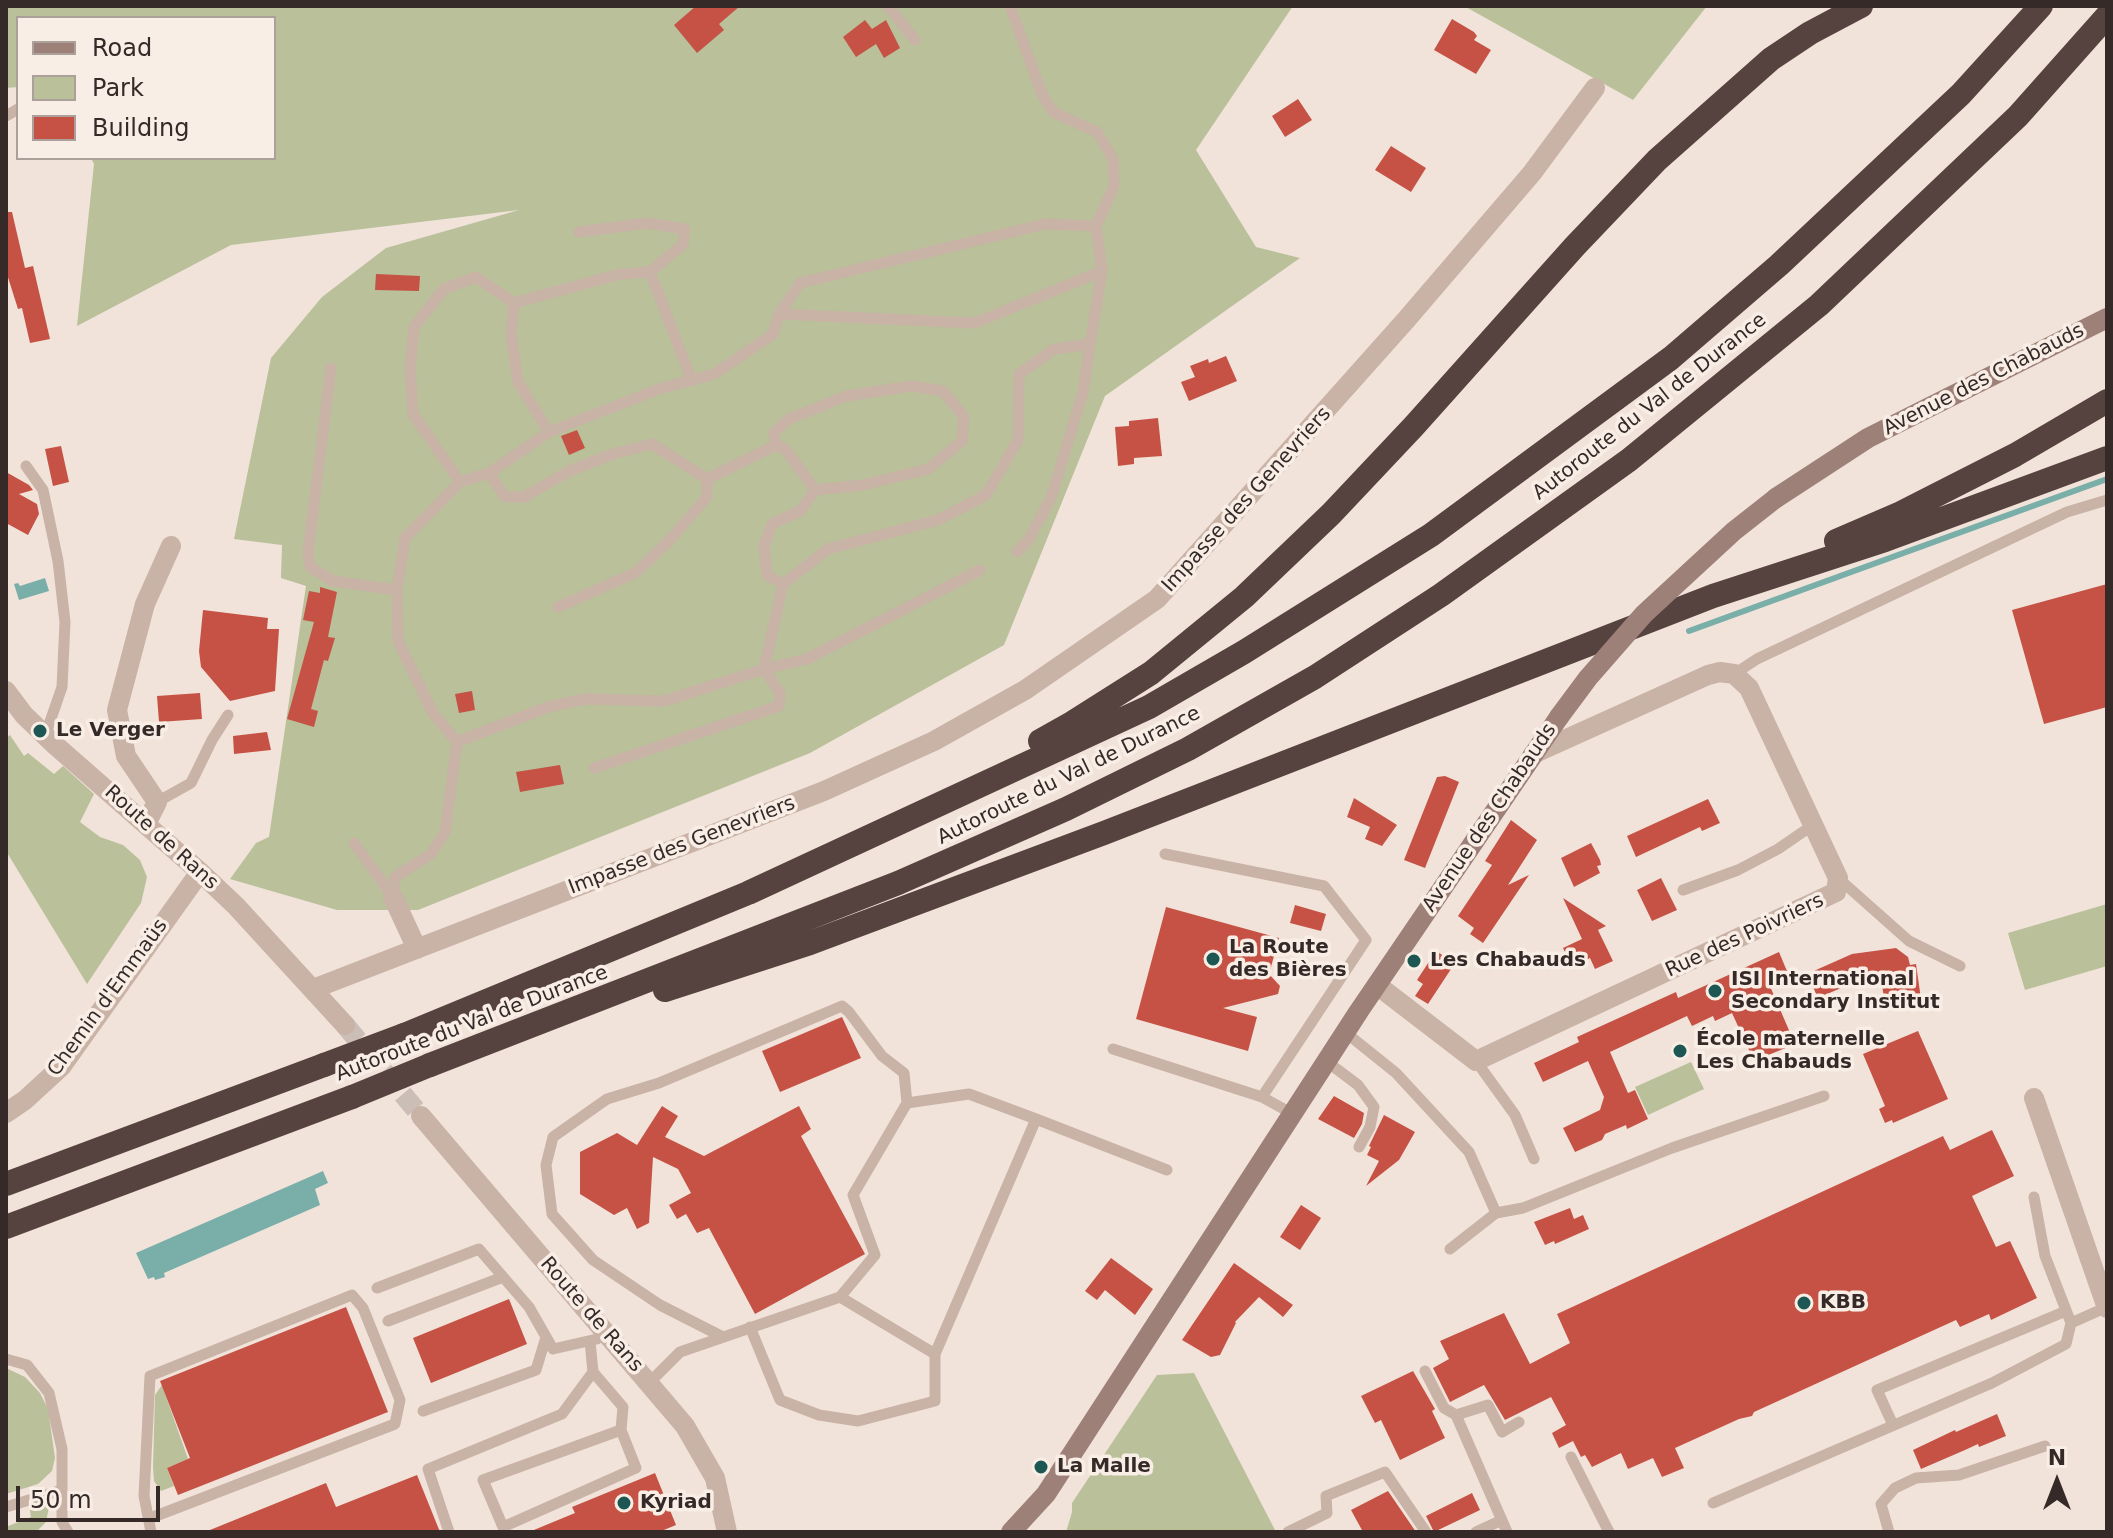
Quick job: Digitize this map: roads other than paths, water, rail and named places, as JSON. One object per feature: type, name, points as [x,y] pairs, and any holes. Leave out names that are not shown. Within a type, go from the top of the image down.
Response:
[{"type":"highway","points":[[748,893],[1061,730],[1151,673],[1244,597],[1331,514],[1657,160],[1771,59],[1810,33],[1861,6]]},
{"type":"highway","name":"Autoroute du Val de Durance","points":[[6,1184],[404,1035],[748,893],[1149,707],[1244,652],[1431,535],[1671,358],[1779,265],[1961,94],[2041,6]]},
{"type":"highway","name":"Autoroute du Val de Durance","points":[[6,1227],[352,1097],[912,877],[1066,809],[1188,749],[1315,677],[1441,595],[1629,460],[1819,305],[2018,116],[2107,16]]},
{"type":"highway","points":[[430,1065],[810,943],[1104,833],[1713,596],[1901,513],[2015,455],[2107,401]]},
{"type":"highway","points":[[1713,596],[1885,540],[2107,458]]},
{"type":"main road","name":"Avenue des Chabauds","points":[[1011,1532],[1046,1494],[1291,1113],[1533,754],[1588,678],[1644,614],[1707,555],[1776,498],[1868,438],[2107,318]]},
{"type":"main road","name":"Avenue des Chabauds","points":[[1034,1532],[1046,1494]]},
{"type":"street","name":"Impasse des Genevriers","points":[[313,989],[824,791],[934,741],[1025,690],[1157,599],[1406,320],[1532,173],[1595,88]]},
{"type":"street","points":[[146,824],[157,802],[126,756],[117,710],[145,604],[171,546]]},
{"type":"street","points":[[1533,754],[1708,675],[1720,672],[1734,674]]},
{"type":"street","name":"Rue des Poivriers","points":[[1476,1061],[1836,892],[1838,878],[1749,688],[1734,674]]},
{"type":"street","name":"Route de Rans","points":[[6,691],[45,736],[236,906],[345,1025]]},
{"type":"street","name":"Chemin d'Emmaüs","points":[[6,1113],[61,1067],[200,872]]},
{"type":"street","points":[[393,897],[417,949]]},
{"type":"street","points":[[1377,985],[1476,1061]]},
{"type":"street","points":[[2034,1098],[2107,1307]]},
{"type":"street","name":"Route de Rans","points":[[421,1116],[600,1339],[649,1383],[685,1426],[715,1478],[727,1532]]},
{"type":"lane","points":[[888,6],[915,40]]},
{"type":"lane","points":[[1010,6],[1042,94],[1053,112],[1097,132],[1113,159],[1114,186],[1096,226],[1102,271],[1083,392],[1051,498],[1029,539],[1017,552]]},
{"type":"lane","points":[[460,482],[413,414],[410,368],[414,327],[444,289],[476,277],[514,303],[620,274],[650,272],[683,244],[685,229],[647,223],[579,232]]},
{"type":"lane","points":[[393,897],[395,877],[431,854],[445,832],[457,742],[433,713],[398,641],[397,590],[405,538],[460,482],[489,473],[549,432],[659,389],[714,374],[773,334],[779,314],[800,283],[1045,224],[1096,226]]},
{"type":"lane","points":[[779,314],[975,323],[1102,271]]},
{"type":"lane","points":[[650,272],[692,381]]},
{"type":"lane","points":[[514,303],[511,334],[518,382],[549,432]]},
{"type":"lane","points":[[594,768],[779,706],[780,693],[764,669],[783,584],[828,549],[938,520],[986,495],[1018,440],[1019,374],[1054,349],[1090,344]]},
{"type":"lane","points":[[331,368],[308,552],[310,567],[333,581],[397,590]]},
{"type":"lane","points":[[776,445],[774,433],[789,419],[846,396],[912,386],[943,391],[964,417],[962,441],[928,469],[863,485],[815,490],[800,511],[772,524],[764,546],[767,575],[783,584]]},
{"type":"lane","points":[[489,473],[505,497],[524,497],[569,471],[613,454],[652,444],[707,479]]},
{"type":"lane","points":[[776,445],[786,450],[815,490]]},
{"type":"lane","points":[[707,479],[776,445]]},
{"type":"lane","points":[[26,466],[43,490],[58,561],[65,622],[62,687],[45,736]]},
{"type":"lane","points":[[558,607],[635,573],[669,541],[707,497],[707,479]]},
{"type":"lane","points":[[1734,674],[1757,659],[2067,512],[2107,500]]},
{"type":"lane","points":[[457,742],[548,707],[585,699],[664,701],[764,669],[807,659],[980,570]]},
{"type":"lane","points":[[157,802],[191,783],[228,715]]},
{"type":"lane","points":[[1683,890],[1738,870],[1778,849],[1813,825]]},
{"type":"lane","points":[[354,843],[393,897]]},
{"type":"lane","points":[[1165,854],[1324,886],[1366,940],[1262,1097]]},
{"type":"lane","points":[[1838,878],[1909,941],[1960,966]]},
{"type":"lane","points":[[649,1383],[680,1352],[840,1297],[875,1255],[853,1195],[907,1103],[904,1073],[882,1056],[842,1006],[659,1083],[607,1099],[553,1137],[546,1165],[552,1214],[593,1260],[660,1305],[721,1336]]},
{"type":"lane","points":[[1345,1032],[1396,1073],[1469,1152],[1496,1213]]},
{"type":"lane","points":[[1113,1049],[1262,1097],[1291,1113]]},
{"type":"lane","points":[[1326,1061],[1358,1085],[1374,1107],[1370,1127],[1359,1147]]},
{"type":"lane","points":[[1476,1061],[1515,1115],[1534,1159]]},
{"type":"lane","points":[[907,1103],[969,1094],[1167,1170]]},
{"type":"lane","points":[[1450,1249],[1496,1213],[1523,1208],[1672,1148],[1824,1096]]},
{"type":"lane","points":[[750,1327],[780,1400],[819,1415],[858,1421],[935,1401],[935,1354],[1036,1119]]},
{"type":"lane","points":[[1713,1503],[1992,1383],[2066,1344],[2071,1323],[2045,1256],[2034,1197]]},
{"type":"lane","points":[[377,1288],[479,1249],[529,1307],[553,1349],[600,1339],[593,1372],[562,1414],[428,1469],[449,1532]]},
{"type":"lane","points":[[388,1321],[503,1277]]},
{"type":"lane","points":[[148,1519],[395,1424],[400,1400],[363,1308],[352,1295],[150,1376],[144,1496],[148,1519],[151,1532]]},
{"type":"lane","points":[[840,1297],[935,1354]]},
{"type":"lane","points":[[2071,1323],[2107,1307]]},
{"type":"lane","points":[[1893,1425],[1877,1390],[2066,1311]]},
{"type":"lane","points":[[423,1411],[536,1370],[546,1337]]},
{"type":"lane","points":[[6,1359],[27,1365],[49,1393],[62,1449],[62,1522],[66,1532]]},
{"type":"lane","points":[[1425,1371],[1444,1408],[1456,1415],[1505,1526],[1476,1532]]},
{"type":"lane","points":[[593,1372],[623,1407],[621,1430],[636,1468],[503,1527],[483,1480],[621,1430]]},
{"type":"lane","points":[[1456,1415],[1488,1405],[1502,1432],[1519,1422]]},
{"type":"lane","points":[[1889,1532],[1881,1504],[1895,1488],[1916,1478],[1959,1475],[2045,1446]]},
{"type":"lane","points":[[1571,1457],[1609,1532]]},
{"type":"lane","points":[[1288,1532],[1327,1513],[1326,1496],[1385,1472],[1426,1532]]},
{"type":"lane","points":[[6,1507],[62,1490]]},
{"type":"water","points":[[45,578],[49,591],[19,600],[14,584],[20,586]]},
{"type":"water","points":[[323,1171],[328,1183],[315,1189],[320,1205],[164,1273],[165,1277],[148,1279],[136,1253]]},
{"type":"waterway","points":[[1689,631],[2107,479]]},
{"type":"tunnel","points":[[345,1025],[421,1116]]},
{"type":"place","name":"Le Verger","points":[[40,731]]},
{"type":"place","name":"La Route des Bières","points":[[1213,959]]},
{"type":"place","name":"Les Chabauds","points":[[1414,961]]},
{"type":"place","name":"ISI International Secondary Institut","points":[[1715,991]]},
{"type":"place","name":"École maternelle Les Chabauds","points":[[1680,1051]]},
{"type":"place","name":"KBB","points":[[1804,1303]]},
{"type":"place","name":"La Malle","points":[[1041,1467]]},
{"type":"place","name":"Kyriad","points":[[624,1503]]}]
